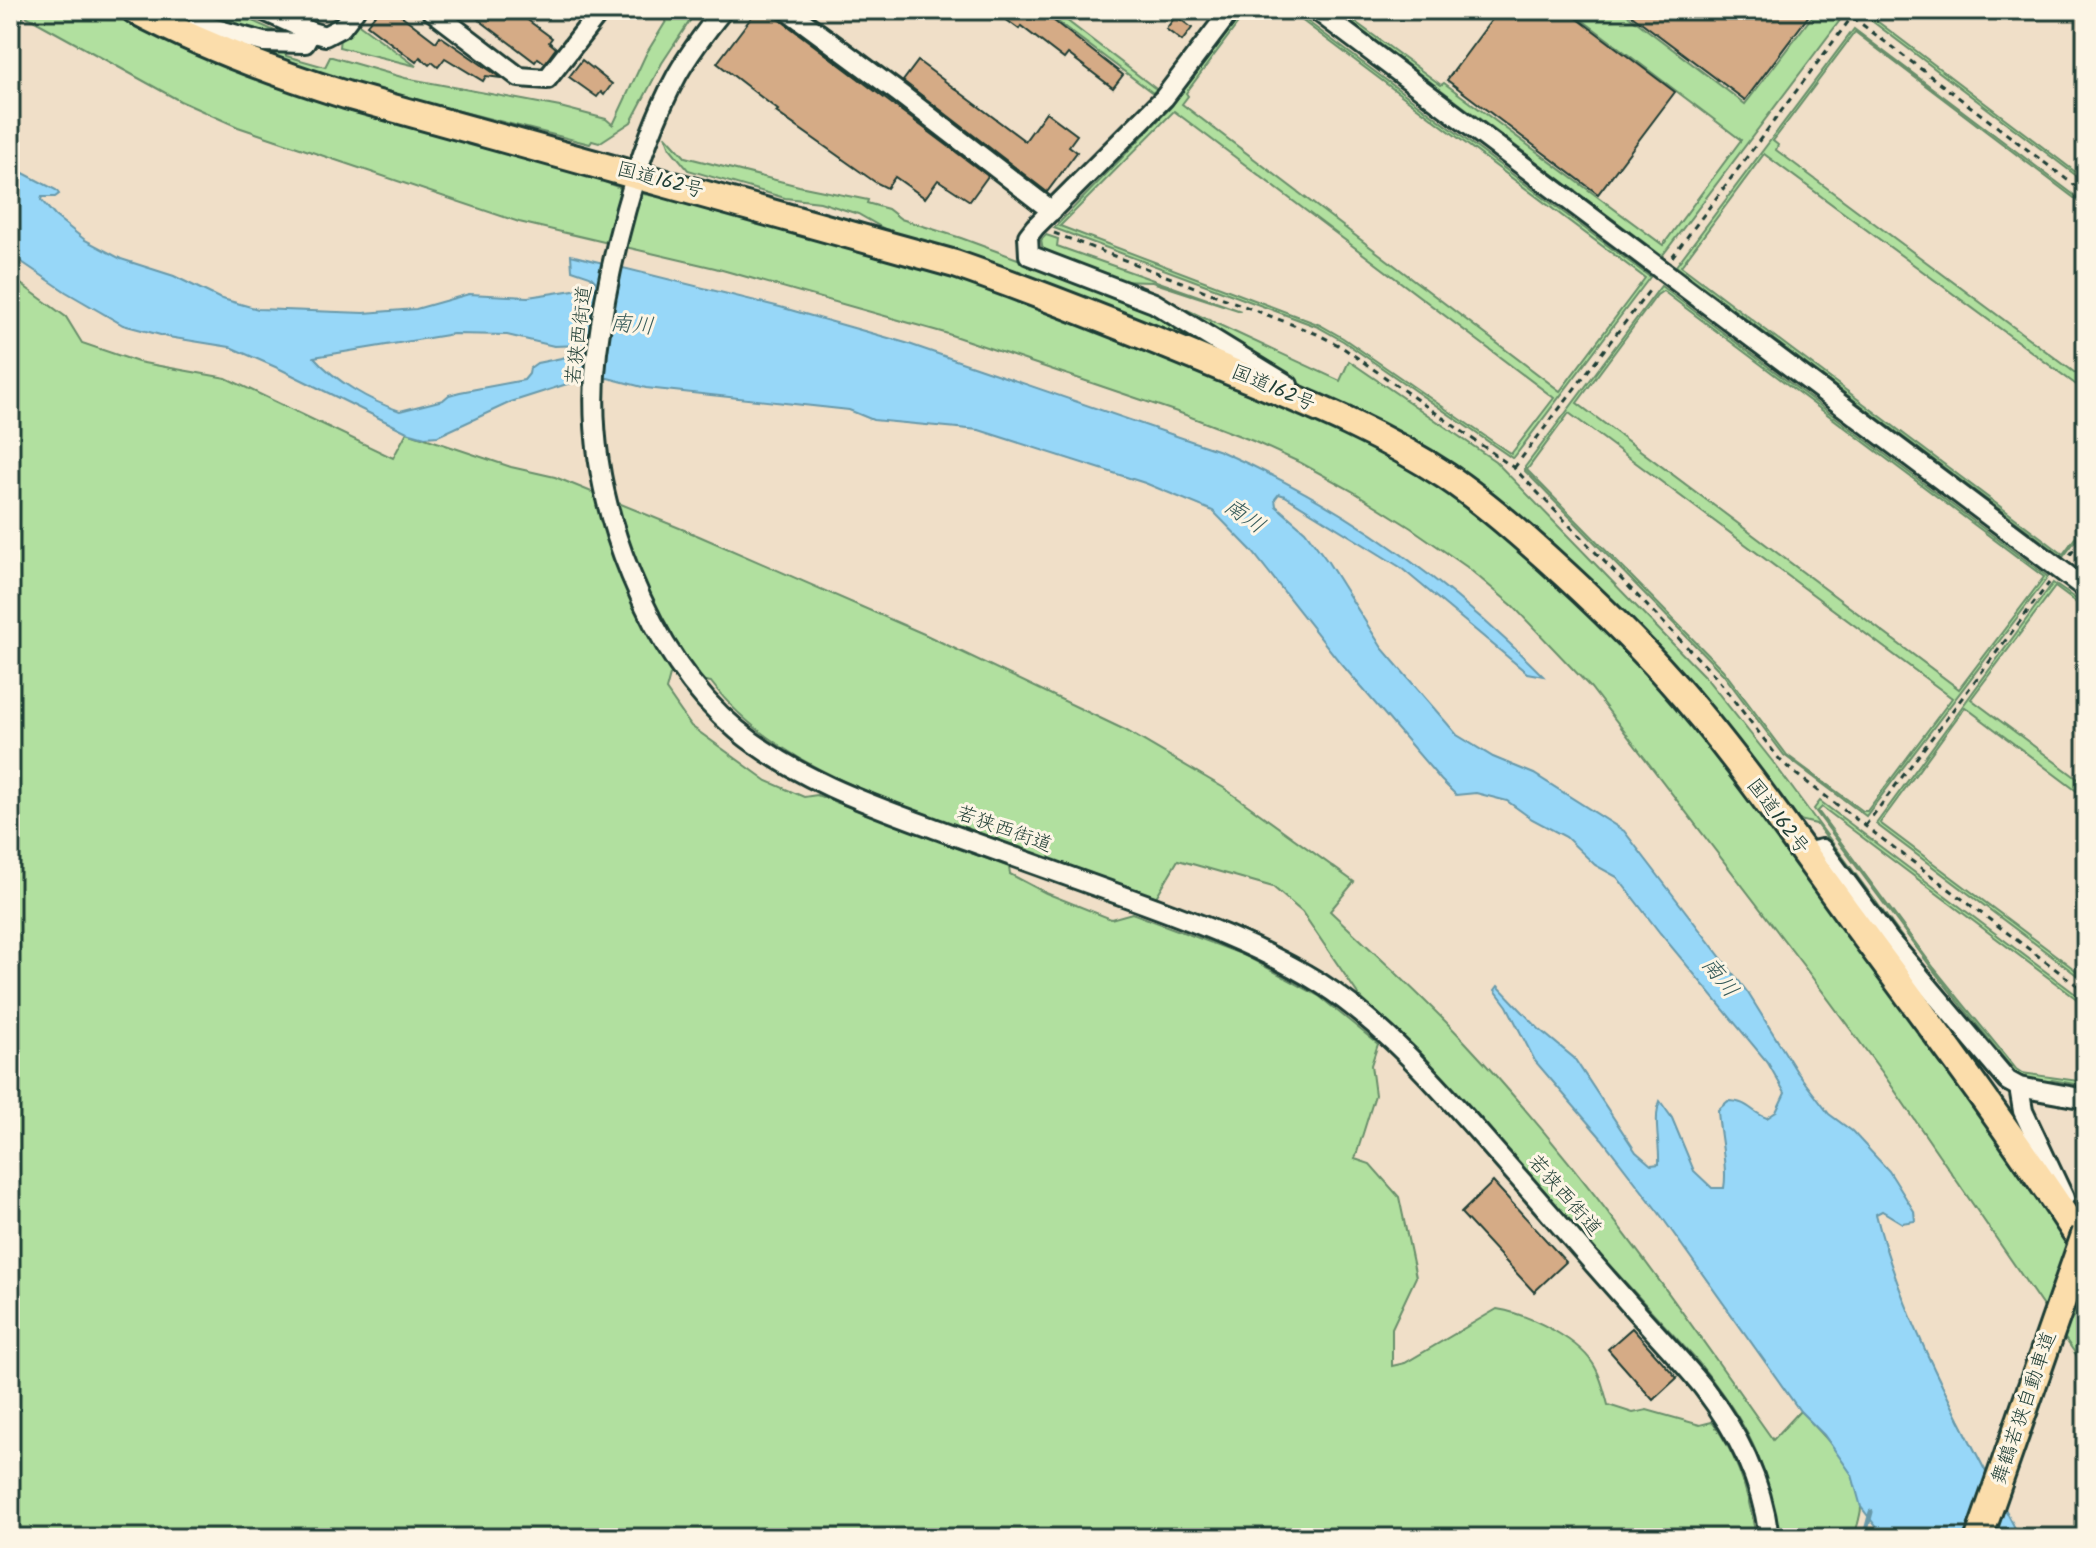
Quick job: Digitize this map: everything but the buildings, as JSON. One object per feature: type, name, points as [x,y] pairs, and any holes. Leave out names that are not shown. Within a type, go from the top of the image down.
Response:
[{"type":"highway","name":"国道162号","points":[[135,10],[255,66],[334,91],[636,182],[955,264],[1075,308],[1289,395],[1412,454],[1448,477],[1516,530],[1591,598],[1671,681],[1804,853],[2078,1228],[2086,1248]]},
{"type":"highway","name":"舞鶴若狭自動車道","points":[[1979,1538],[2078,1228]]},
{"type":"street","points":[[262,10],[325,36],[342,27],[355,10]]},
{"type":"street","points":[[431,10],[519,77],[547,79],[601,10]]},
{"type":"street","name":"若狭西街道","points":[[723,10],[691,52],[655,123],[612,263],[597,355],[594,408],[600,469],[616,535],[635,584],[666,646],[703,697],[755,743],[802,772],[848,795],[1250,945],[1343,999],[1374,1025],[1437,1088],[1703,1387],[1721,1410],[1747,1456],[1763,1503],[1769,1538]]},
{"type":"street","points":[[787,10],[1052,211]]},
{"type":"street","points":[[1231,10],[1164,98],[1028,236],[1029,255],[1154,303],[1269,372],[1288,385],[1289,395]]},
{"type":"street","points":[[1316,10],[2086,589]]},
{"type":"street","points":[[188,37],[197,27],[212,28],[282,44],[305,43],[311,32]]},
{"type":"street","points":[[1804,853],[1822,849],[1890,941],[2008,1081],[2019,1087],[2086,1099]]},
{"type":"street","points":[[2019,1087],[2023,1111],[2078,1228]]},
{"type":"path","points":[[1843,10],[2086,194]]},
{"type":"path","points":[[1514,468],[1857,10]]},
{"type":"path","points":[[1865,826],[2086,533]]},
{"type":"green space","points":[[10,10],[117,10],[170,39],[586,172],[618,187],[642,194],[678,198],[951,272],[1342,427],[1477,508],[1665,687],[1795,855],[2086,1263],[2086,1369],[1882,1072],[1591,688],[1513,606],[1467,567],[1411,528],[1301,463],[1183,414],[945,333],[715,268],[519,222],[238,127],[180,101],[24,15],[13,41],[10,39]]},
{"type":"green space","points":[[156,10],[228,10],[279,33],[256,30],[191,12],[177,20]]},
{"type":"green space","points":[[673,10],[697,10],[662,63],[631,122],[599,143],[592,141],[590,144],[302,71],[210,33],[284,51],[286,56],[325,67],[332,57],[405,78],[560,107],[606,119],[613,125],[646,54]]},
{"type":"green space","points":[[1042,10],[1053,10],[1156,89],[1153,93]]},
{"type":"green space","points":[[1248,10],[1186,93],[1188,96],[1182,104],[1560,391],[1645,278],[1288,10],[1650,277],[1512,458],[1318,327],[1054,228],[1170,108]],"holes":[[[1174,111],[1554,398],[1511,454],[1320,325],[1060,226]]]},
{"type":"green space","points":[[1335,10],[1441,85],[1444,83],[1663,245],[1741,140],[1569,10],[1621,10],[1745,104],[1817,10],[1829,10],[1841,19],[1662,256]]},
{"type":"green space","points":[[1872,10],[1869,15],[2086,183],[1864,15]]},
{"type":"green space","points":[[356,22],[416,66],[339,47],[340,37]]},
{"type":"green space","points":[[1854,29],[2086,207],[1855,32],[1773,141],[1778,145],[1776,150],[2086,381],[2086,392],[1764,154],[1681,266],[2063,554],[2086,523],[2063,557],[1676,266]]},
{"type":"green space","points":[[665,135],[685,157],[868,200],[867,203],[888,209],[901,219],[1156,310],[1261,374],[957,255],[890,232],[858,214],[820,202],[785,198],[688,170],[670,148]]},
{"type":"green space","points":[[1046,235],[1058,239],[1057,246],[1241,311],[1152,282],[1116,281],[1043,251],[1041,240]]},
{"type":"green space","points":[[10,276],[66,317],[82,343],[138,362],[226,378],[393,458],[407,432],[511,467],[555,477],[924,634],[1125,730],[1224,788],[1354,882],[1330,911],[1449,1025],[1548,1137],[1663,1286],[1773,1440],[1800,1411],[1830,1442],[1854,1479],[1859,1493],[1861,1511],[1854,1538],[1780,1538],[1769,1486],[1752,1444],[1730,1404],[1698,1362],[1397,1032],[1360,997],[1302,912],[1273,887],[1178,860],[1156,897],[905,806],[832,776],[766,736],[737,711],[711,682],[670,675],[666,690],[691,726],[767,781],[804,797],[817,795],[1009,867],[1010,874],[1046,893],[1111,919],[1132,913],[1244,955],[1319,996],[1378,1044],[1371,1065],[1375,1095],[1355,1159],[1370,1164],[1399,1197],[1416,1277],[1392,1328],[1392,1366],[1405,1363],[1497,1309],[1524,1316],[1567,1339],[1589,1358],[1600,1378],[1608,1405],[1633,1413],[1647,1410],[1700,1425],[1712,1422],[1729,1448],[1742,1477],[1756,1538],[10,1538]]},
{"type":"green space","points":[[1661,286],[2048,577],[1866,816],[1784,755],[1723,674],[1525,471]],"holes":[[[1663,291],[2044,577],[1959,689],[1577,403]],[[1569,413],[1952,698],[1867,811],[1787,755],[1723,670],[1527,470]]]},
{"type":"green space","points":[[1168,301],[1340,381],[1349,361],[1495,461],[1706,678],[1773,762],[1927,971],[1816,824],[1787,817],[1619,613],[1274,366]]},
{"type":"green space","points":[[2053,583],[2086,606],[2086,610],[2055,587],[1971,699],[2086,785],[2086,798],[1965,707],[1880,823],[2086,978],[2086,982],[1876,824]]},
{"type":"green space","points":[[1820,801],[2086,1002],[2086,1006],[1822,807],[1818,811],[1934,968],[2016,1069],[2022,1073],[2086,1082],[2086,1086],[2025,1079],[2015,1072],[1933,970],[1814,809]]},
{"type":"water","name":"南川","points":[[10,166],[56,190],[59,194],[55,197],[42,197],[41,200],[55,216],[85,240],[121,259],[174,276],[219,298],[258,309],[364,313],[416,309],[469,294],[528,297],[593,287],[595,281],[590,276],[572,270],[571,255],[780,307],[906,343],[1220,451],[1309,495],[1351,521],[1432,577],[1543,676],[1527,673],[1400,567],[1285,496],[1279,494],[1275,499],[1276,506],[1305,531],[1328,562],[1382,648],[1457,735],[1493,757],[1534,774],[1624,831],[1748,993],[1797,1072],[1829,1114],[1852,1131],[1889,1171],[1914,1211],[1915,1221],[1902,1223],[1882,1211],[1876,1214],[1888,1256],[1920,1339],[2020,1538],[1885,1538],[1861,1507],[1852,1475],[1824,1435],[1800,1411],[1659,1213],[1602,1139],[1535,1061],[1507,1006],[1495,990],[1498,986],[1539,1029],[1574,1058],[1636,1152],[1651,1165],[1659,1164],[1657,1124],[1660,1101],[1672,1118],[1694,1171],[1712,1188],[1724,1188],[1725,1180],[1718,1110],[1728,1101],[1735,1101],[1767,1118],[1776,1112],[1785,1093],[1768,1063],[1617,877],[1595,865],[1566,837],[1507,801],[1476,793],[1456,795],[1338,660],[1252,551],[1213,511],[1145,483],[979,430],[873,420],[849,410],[646,388],[608,378],[567,384],[511,402],[438,436],[425,437],[407,432],[230,347],[168,337],[123,325],[10,254]],"holes":[[[453,334],[507,335],[554,346],[583,345],[584,350],[581,354],[537,363],[530,368],[524,380],[460,392],[443,400],[400,411],[354,389],[314,357]]]},
{"type":"waterway","points":[[1864,1538],[1871,1512]]}]
